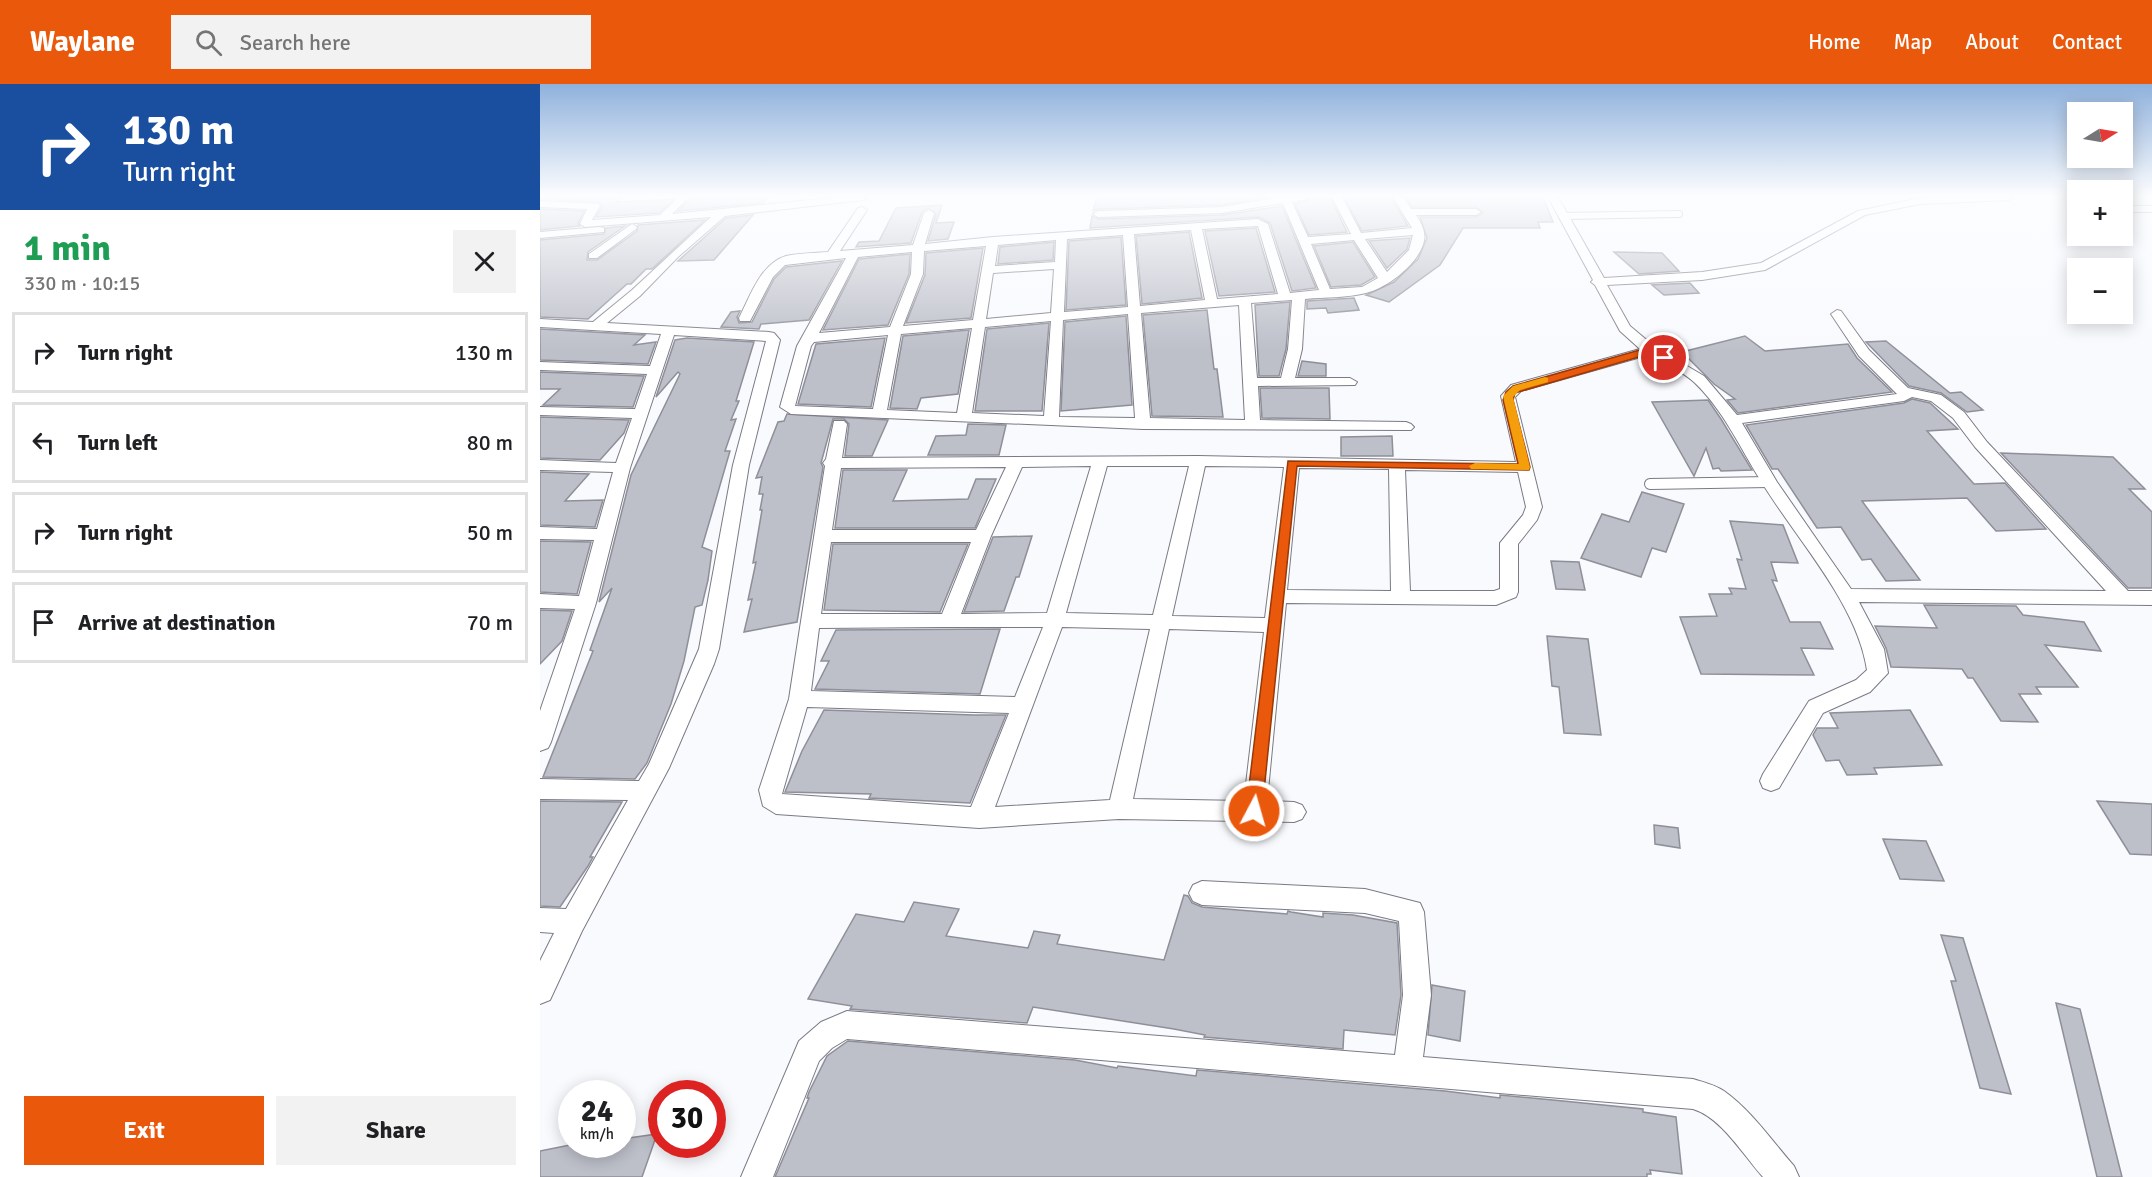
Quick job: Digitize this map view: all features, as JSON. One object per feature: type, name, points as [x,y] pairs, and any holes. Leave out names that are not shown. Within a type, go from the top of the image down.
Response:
[{"type":"street","points":[[593,256],[604,248]]},
{"type":"street","points":[[597,325],[636,293],[682,248]]},
{"type":"street","points":[[831,256],[836,248]]},
{"type":"street","points":[[745,318],[774,266],[789,259],[918,248]]},
{"type":"street","points":[[879,416],[895,331],[917,274],[918,248]]},
{"type":"street","points":[[964,416],[992,248]]},
{"type":"street","points":[[1051,421],[1061,248]]},
{"type":"street","points":[[1130,248],[1143,423]]},
{"type":"street","points":[[1201,248],[1212,303]]},
{"type":"street","points":[[1270,248],[1285,296]]},
{"type":"street","points":[[1307,248],[1326,293]]},
{"type":"street","points":[[1365,248],[1385,279]]},
{"type":"street","points":[[810,338],[1364,290],[1385,279],[1407,261],[1416,248]]},
{"type":"street","points":[[1579,248],[1624,328],[1650,350],[1699,379],[1733,420],[1768,482],[1846,595],[1874,649],[1878,673],[1863,686],[1816,707],[1771,781]]},
{"type":"street","points":[[1597,282],[1701,276],[1750,270],[1765,266],[1798,248]]},
{"type":"street","points":[[854,253],[804,346],[787,408],[800,411],[879,416],[1407,427]]},
{"type":"street","points":[[988,270],[1059,265]]},
{"type":"street","points":[[1289,382],[1287,376],[1295,349],[1299,295]]},
{"type":"street","points":[[1245,300],[1253,424]]},
{"type":"street","points":[[1837,314],[1864,353],[1904,392],[1926,394],[1937,399],[1956,414],[1974,432],[1987,452],[2123,598]]},
{"type":"street","points":[[540,323],[769,336],[773,340],[741,465],[709,649],[667,747],[573,922],[540,990]]},
{"type":"street","points":[[540,742],[550,687],[587,603],[622,468],[669,330]]},
{"type":"street","points":[[1277,596],[1496,597],[1509,592],[1509,543],[1533,512],[1525,467],[1508,400],[1511,392],[1516,388],[1650,350]]},
{"type":"street","points":[[540,366],[657,370]]},
{"type":"street","points":[[1250,382],[1350,382]]},
{"type":"street","points":[[1733,420],[1896,399],[1904,397],[1906,395],[1904,392]]},
{"type":"street","points":[[540,411],[642,414]]},
{"type":"street","points":[[839,424],[831,463],[823,536],[799,699],[770,790],[771,799],[776,804],[979,818],[1119,809],[1294,812]]},
{"type":"street","points":[[831,463],[1198,461],[1525,467]]},
{"type":"street","points":[[1119,809],[1198,461]]},
{"type":"street","points":[[948,622],[982,536],[1016,463]]},
{"type":"street","points":[[979,818],[1055,620],[1100,463]]},
{"type":"street","points":[[1254,811],[1292,463]]},
{"type":"street","points":[[540,465],[622,468]]},
{"type":"street","points":[[1397,465],[1401,597]]},
{"type":"street","points":[[540,533],[606,535]]},
{"type":"street","points":[[823,536],[982,536]]},
{"type":"street","points":[[1846,595],[2152,598]]},
{"type":"street","points":[[540,601],[587,603]]},
{"type":"street","points":[[811,621],[1055,620],[1275,625]]},
{"type":"street","points":[[799,699],[1022,705]]},
{"type":"street","points":[[540,789],[645,791]]},
{"type":"street","points":[[1202,893],[1365,901],[1411,912],[1417,995],[1414,1029],[1406,1072]]},
{"type":"street","points":[[540,920],[573,922]]},
{"type":"street","points":[[757,1177],[809,1051],[820,1038],[836,1028],[848,1025],[1693,1094],[1712,1100],[1731,1117],[1783,1177]]},
{"type":"lane","points":[[1650,484],[1768,482]]},
{"type":"building","points":[[540,248],[594,248],[588,252],[587,260],[597,260],[614,248],[675,248],[652,269],[646,269],[631,284],[627,284],[588,319],[540,317]]},
{"type":"building","points":[[693,248],[724,248],[714,260],[678,261]]},
{"type":"building","points":[[983,248],[971,318],[906,323],[925,275],[926,253]]},
{"type":"building","points":[[1000,248],[1054,248],[1053,260],[998,264]]},
{"type":"building","points":[[1069,248],[1122,248],[1126,305],[1066,310]]},
{"type":"building","points":[[1137,248],[1192,248],[1202,298],[1142,304]]},
{"type":"building","points":[[1209,248],[1262,248],[1275,292],[1219,296]]},
{"type":"building","points":[[1278,248],[1299,248],[1316,288],[1292,291]]},
{"type":"building","points":[[1315,248],[1357,248],[1375,277],[1361,285],[1331,287]]},
{"type":"building","points":[[1374,248],[1407,248],[1407,249],[1387,268]]},
{"type":"building","points":[[1423,248],[1451,248],[1440,265],[1389,302],[1366,295],[1394,282],[1418,259]]},
{"type":"building","points":[[1614,252],[1662,253],[1679,271],[1639,274]]},
{"type":"building","points":[[910,254],[909,274],[888,325],[823,330],[859,259]]},
{"type":"building","points":[[842,261],[809,320],[761,324],[759,329],[721,327],[731,312],[740,311],[737,317],[739,323],[752,322],[774,279],[786,267]]},
{"type":"building","points":[[1690,283],[1699,293],[1664,295],[1652,285]]},
{"type":"building","points":[[1354,298],[1359,310],[1328,313],[1326,308],[1307,309],[1307,301]]},
{"type":"building","points":[[1290,302],[1286,349],[1279,376],[1259,376],[1255,305]]},
{"type":"building","points":[[1207,310],[1214,369],[1217,369],[1223,417],[1152,416],[1143,315]]},
{"type":"building","points":[[1126,316],[1132,405],[1061,411],[1065,322]]},
{"type":"building","points":[[1049,323],[1042,411],[975,411],[987,329]]},
{"type":"building","points":[[540,329],[645,335],[634,345],[656,342],[648,364],[540,360]]},
{"type":"building","points":[[969,330],[958,394],[921,398],[917,409],[890,408],[903,336]]},
{"type":"building","points":[[1745,336],[1765,351],[1848,344],[1857,358],[1892,392],[1738,413],[1727,400],[1735,399],[1714,384],[1682,352]]},
{"type":"building","points":[[687,338],[754,342],[736,401],[739,401],[731,420],[736,419],[725,451],[730,451],[702,547],[712,551],[708,580],[702,605],[695,607],[684,661],[671,704],[647,763],[635,779],[543,777],[593,651],[590,650],[612,588],[599,602],[631,475],[680,374],[678,372],[656,397],[675,340]]},
{"type":"building","points":[[885,338],[871,407],[798,404],[816,344]]},
{"type":"building","points":[[1886,341],[1950,393],[1961,392],[1983,410],[1967,412],[1941,393],[1909,386],[1866,342]]},
{"type":"building","points":[[1302,361],[1326,364],[1326,376],[1298,376]]},
{"type":"building","points":[[540,372],[644,376],[633,407],[543,405],[560,389],[540,389]]},
{"type":"building","points":[[1260,388],[1329,388],[1330,419],[1262,418]]},
{"type":"building","points":[[1912,399],[1930,403],[1958,429],[1927,431],[1974,484],[2005,483],[2046,529],[1996,531],[1967,498],[1862,501],[1920,580],[1886,581],[1871,559],[1862,560],[1841,527],[1817,528],[1778,469],[1772,469],[1746,425],[1904,403]]},
{"type":"building","points":[[1708,400],[1752,470],[1713,469],[1706,448],[1694,476],[1652,402]]},
{"type":"building","points":[[787,414],[888,420],[872,456],[845,456],[849,424],[844,419],[833,419],[821,463],[823,467],[797,622],[744,632],[752,599],[748,600],[756,562],[753,563],[762,510],[760,510],[763,494],[759,494],[762,477],[756,478],[778,422],[784,421]]},
{"type":"building","points":[[540,417],[629,420],[624,433],[600,460],[540,458]]},
{"type":"building","points":[[968,424],[1006,425],[999,455],[928,455],[936,436],[966,435]]},
{"type":"building","points":[[1392,436],[1393,456],[1341,456],[1341,437]]},
{"type":"building","points":[[2001,453],[2113,457],[2145,489],[2129,489],[2152,512],[2152,588],[2128,588]]},
{"type":"building","points":[[843,470],[907,470],[893,501],[968,499],[976,479],[996,479],[975,528],[835,528]]},
{"type":"building","points":[[540,472],[589,474],[565,501],[603,500],[595,527],[540,525]]},
{"type":"building","points":[[1642,492],[1684,504],[1666,552],[1652,548],[1641,577],[1581,558],[1602,514],[1629,522]]},
{"type":"building","points":[[1730,521],[1783,525],[1798,563],[1771,562],[1777,581],[1772,580],[1790,622],[1820,622],[1833,649],[1801,648],[1814,675],[1701,674],[1680,617],[1717,616],[1709,594],[1732,594],[1729,588],[1746,589],[1737,559],[1742,560]]},
{"type":"building","points":[[1032,536],[1019,577],[1016,577],[1004,611],[964,612],[993,537]]},
{"type":"building","points":[[540,541],[591,542],[577,594],[540,592]]},
{"type":"building","points":[[833,544],[968,544],[940,612],[824,610]]},
{"type":"building","points":[[1551,561],[1579,562],[1585,590],[1556,589]]},
{"type":"building","points":[[1924,605],[2016,606],[2023,615],[2084,622],[2101,651],[2045,645],[2078,687],[2036,687],[2041,694],[2019,694],[2038,722],[2001,721],[1973,678],[1968,678],[1962,669],[1891,667],[1886,648],[1875,626],[1937,628]]},
{"type":"building","points":[[540,610],[572,611],[562,641],[540,664]]},
{"type":"building","points":[[1000,629],[980,694],[815,689],[829,661],[821,661],[836,630]]},
{"type":"building","points":[[1547,636],[1588,639],[1601,735],[1564,733],[1559,687],[1552,686]]},
{"type":"building","points":[[824,710],[1006,715],[970,803],[869,798],[871,794],[785,792],[802,751]]},
{"type":"building","points":[[1910,710],[1942,765],[1874,768],[1877,774],[1847,775],[1839,760],[1826,761],[1813,735],[1817,728],[1838,728],[1830,713]]},
{"type":"building","points":[[540,801],[622,802],[590,857],[593,857],[588,866],[560,907],[540,906]]},
{"type":"building","points":[[2097,801],[2152,804],[2152,855],[2130,854]]},
{"type":"building","points":[[1654,825],[1678,828],[1680,848],[1655,844]]},
{"type":"building","points":[[1883,839],[1926,841],[1944,881],[1900,879]]},
{"type":"building","points":[[1184,895],[1188,896],[1192,903],[1202,907],[1287,914],[1288,911],[1323,917],[1323,913],[1353,915],[1397,923],[1401,995],[1395,1035],[1344,1030],[1343,1049],[1204,1037],[1205,1035],[1174,1029],[1033,1007],[1027,1023],[850,1009],[852,1006],[808,999],[856,914],[904,922],[914,902],[959,909],[946,936],[1028,948],[1034,931],[1060,935],[1057,944],[1164,960]]},
{"type":"building","points":[[1941,935],[1963,938],[2011,1094],[1980,1088],[1951,981],[1956,981]]},
{"type":"building","points":[[1432,985],[1465,991],[1460,1041],[1428,1035]]},
{"type":"building","points":[[2056,1003],[2080,1009],[2122,1177],[2097,1177]]},
{"type":"building","points":[[848,1041],[1075,1060],[1117,1068],[1118,1066],[1196,1076],[1197,1070],[1643,1109],[1643,1112],[1676,1117],[1682,1174],[1650,1170],[1651,1174],[1647,1174],[1647,1177],[775,1177],[809,1098],[807,1098],[809,1092],[827,1056]]},
{"type":"building","points":[[648,1135],[649,1158],[642,1177],[540,1177],[540,1151],[558,1147],[558,1158],[636,1158],[636,1137]]},
{"type":"slow traffic","points":[[1475,466],[1525,467],[1508,396],[1516,388],[1545,380]]},
{"type":"route","points":[[1254,811],[1292,463],[1525,467],[1508,400],[1508,396],[1516,388],[1650,350],[1664,358]]}]
